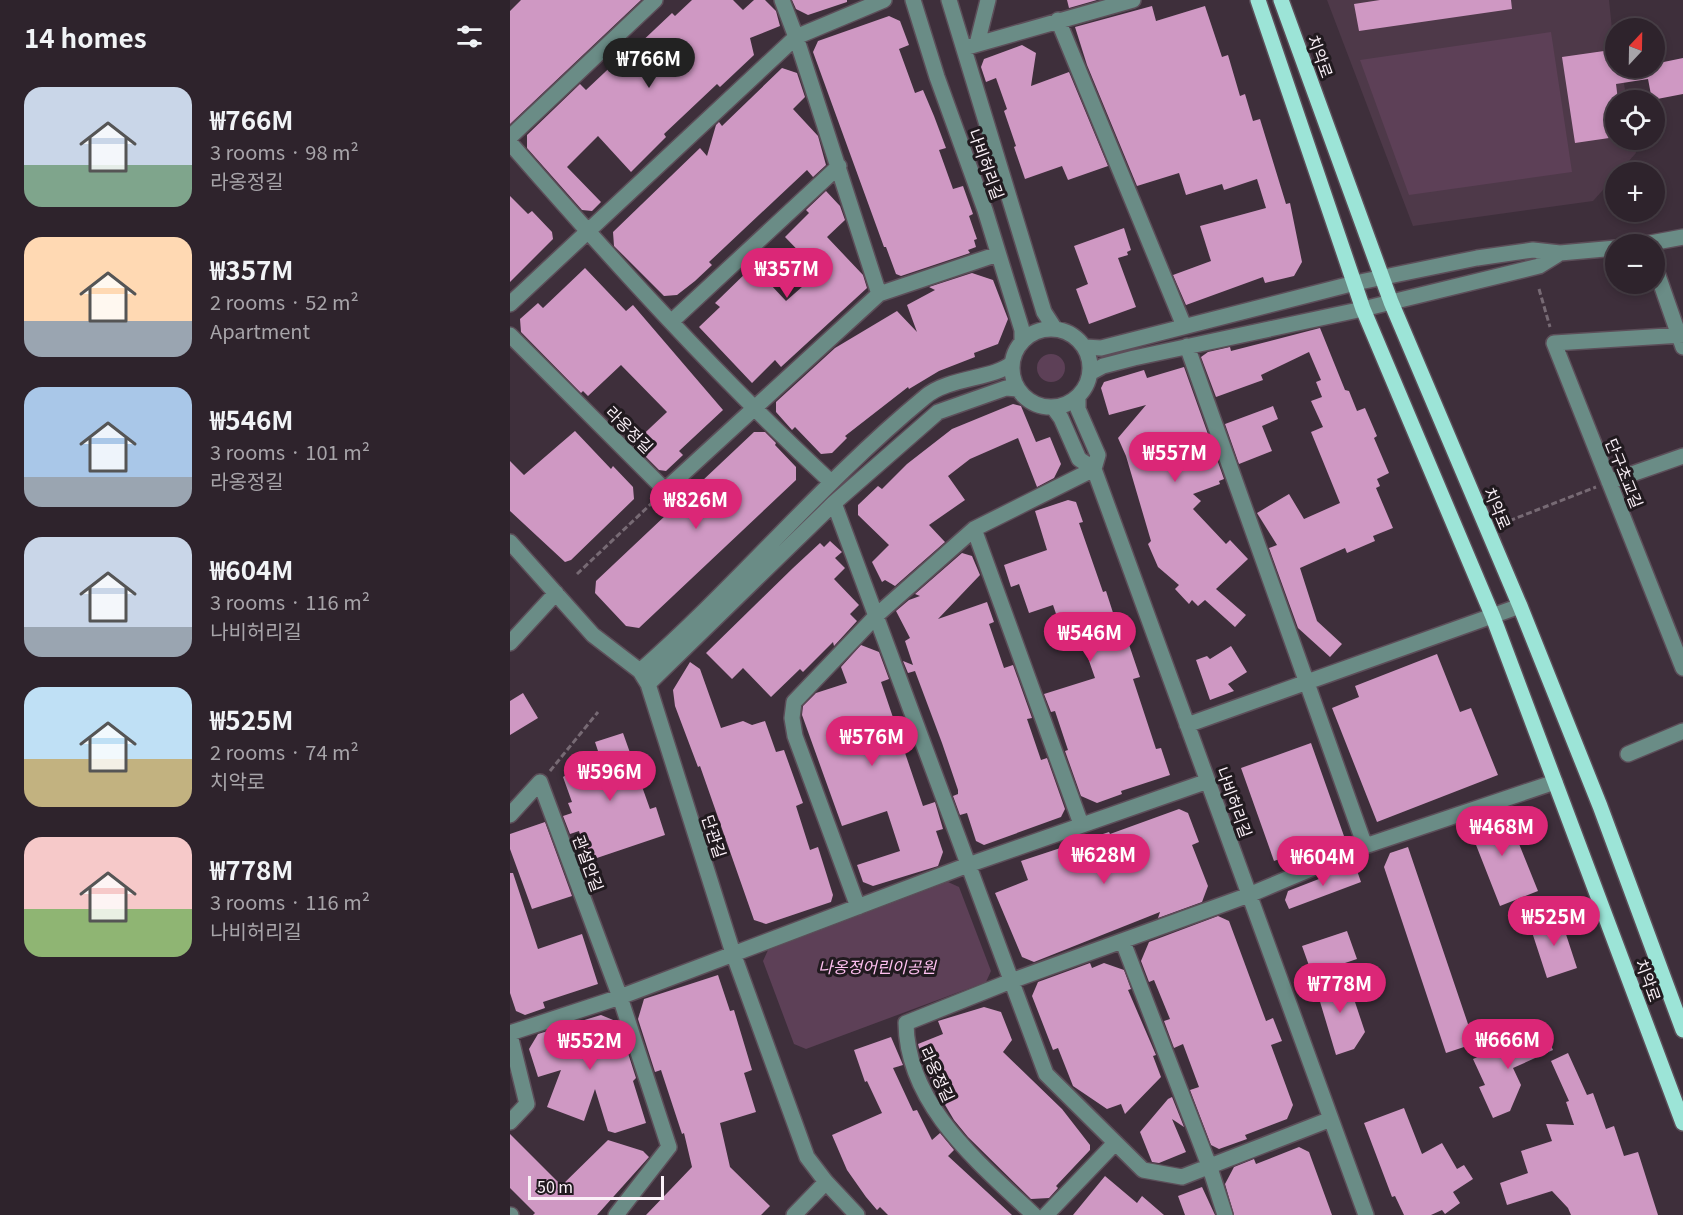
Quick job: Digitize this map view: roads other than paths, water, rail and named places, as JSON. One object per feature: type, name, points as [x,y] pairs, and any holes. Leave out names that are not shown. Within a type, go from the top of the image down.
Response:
[{"type":"main road","name":"치악로","points":[[1258,0],[1363,309],[1493,617],[1683,1123]]},
{"type":"main road","name":"치악로","points":[[1281,0],[1391,302],[1520,606],[1600,806],[1683,1030]]},
{"type":"street","points":[[510,137],[656,0]]},
{"type":"street","points":[[782,0],[839,166],[879,294]]},
{"type":"street","points":[[510,304],[796,37],[884,0]]},
{"type":"street","name":"나비허리길","points":[[913,0],[998,254],[1022,330],[1022,341]]},
{"type":"street","points":[[949,0],[970,46],[1044,312],[1055,329]]},
{"type":"street","points":[[970,46],[988,0]]},
{"type":"street","points":[[970,46],[1133,0]]},
{"type":"street","points":[[1058,20],[1184,326]]},
{"type":"street","points":[[510,143],[588,233],[752,409],[831,482]]},
{"type":"street","points":[[671,322],[839,166]]},
{"type":"street","points":[[1665,240],[1683,237]]},
{"type":"street","points":[[1085,347],[1101,348],[1383,277],[1533,250],[1560,253],[1605,249]]},
{"type":"street","points":[[1090,374],[1103,366],[1363,309],[1539,266],[1560,253]]},
{"type":"street","points":[[752,409],[879,294],[998,254]]},
{"type":"street","points":[[1665,293],[1682,339]]},
{"type":"street","points":[[644,678],[831,482],[927,394],[968,377],[1005,370],[1012,363],[1022,341],[1032,334],[1055,329],[1077,338],[1085,347],[1090,360],[1090,374],[1086,387],[1078,397],[1066,404],[1053,407],[1040,405],[1027,399],[1018,389],[1013,376],[1012,363]]},
{"type":"street","name":"라옹정길","points":[[510,335],[665,490],[752,409]]},
{"type":"street","name":"단구초교길","points":[[1682,339],[1554,343],[1683,668]]},
{"type":"street","points":[[1187,346],[1210,417],[1309,683],[1365,846]]},
{"type":"street","points":[[644,678],[834,503],[938,412],[1006,388],[1018,389]]},
{"type":"street","points":[[858,907],[795,736],[792,718],[794,702],[877,615],[974,529],[1094,469],[1098,454],[1078,409],[1078,397]]},
{"type":"street","points":[[1053,407],[1061,418],[1078,459],[1094,469]]},
{"type":"street","points":[[1609,482],[1683,456]]},
{"type":"street","name":"나비허리길","points":[[1094,469],[1366,1215]]},
{"type":"street","points":[[834,503],[1046,1074],[1143,1170],[1182,1177],[1331,1119]]},
{"type":"street","points":[[974,529],[1081,824]]},
{"type":"street","points":[[510,542],[593,635],[644,678]]},
{"type":"street","points":[[510,643],[556,593]]},
{"type":"street","points":[[1187,725],[1520,606]]},
{"type":"street","name":"단관길","points":[[644,678],[733,952],[807,1157],[826,1182],[857,1215]]},
{"type":"street","points":[[1628,754],[1683,731]]},
{"type":"street","points":[[510,1122],[527,1104],[510,1034],[620,997],[968,864],[1208,781]]},
{"type":"street","name":"관설안길","points":[[510,815],[540,782],[620,997],[669,1147],[616,1215]]},
{"type":"street","points":[[1249,896],[1365,846],[1555,782]]},
{"type":"street","name":"라옹정길","points":[[1034,1215],[975,1159],[932,1110],[906,1048],[906,1023],[1011,981],[1249,896]]},
{"type":"street","points":[[1123,942],[1210,1168],[1225,1215]]},
{"type":"street","points":[[1046,1215],[1115,1143]]},
{"type":"street","points":[[794,1215],[826,1182]]},
{"type":"park label","name":"나옹정어린이공원","points":[[877,966]]}]
